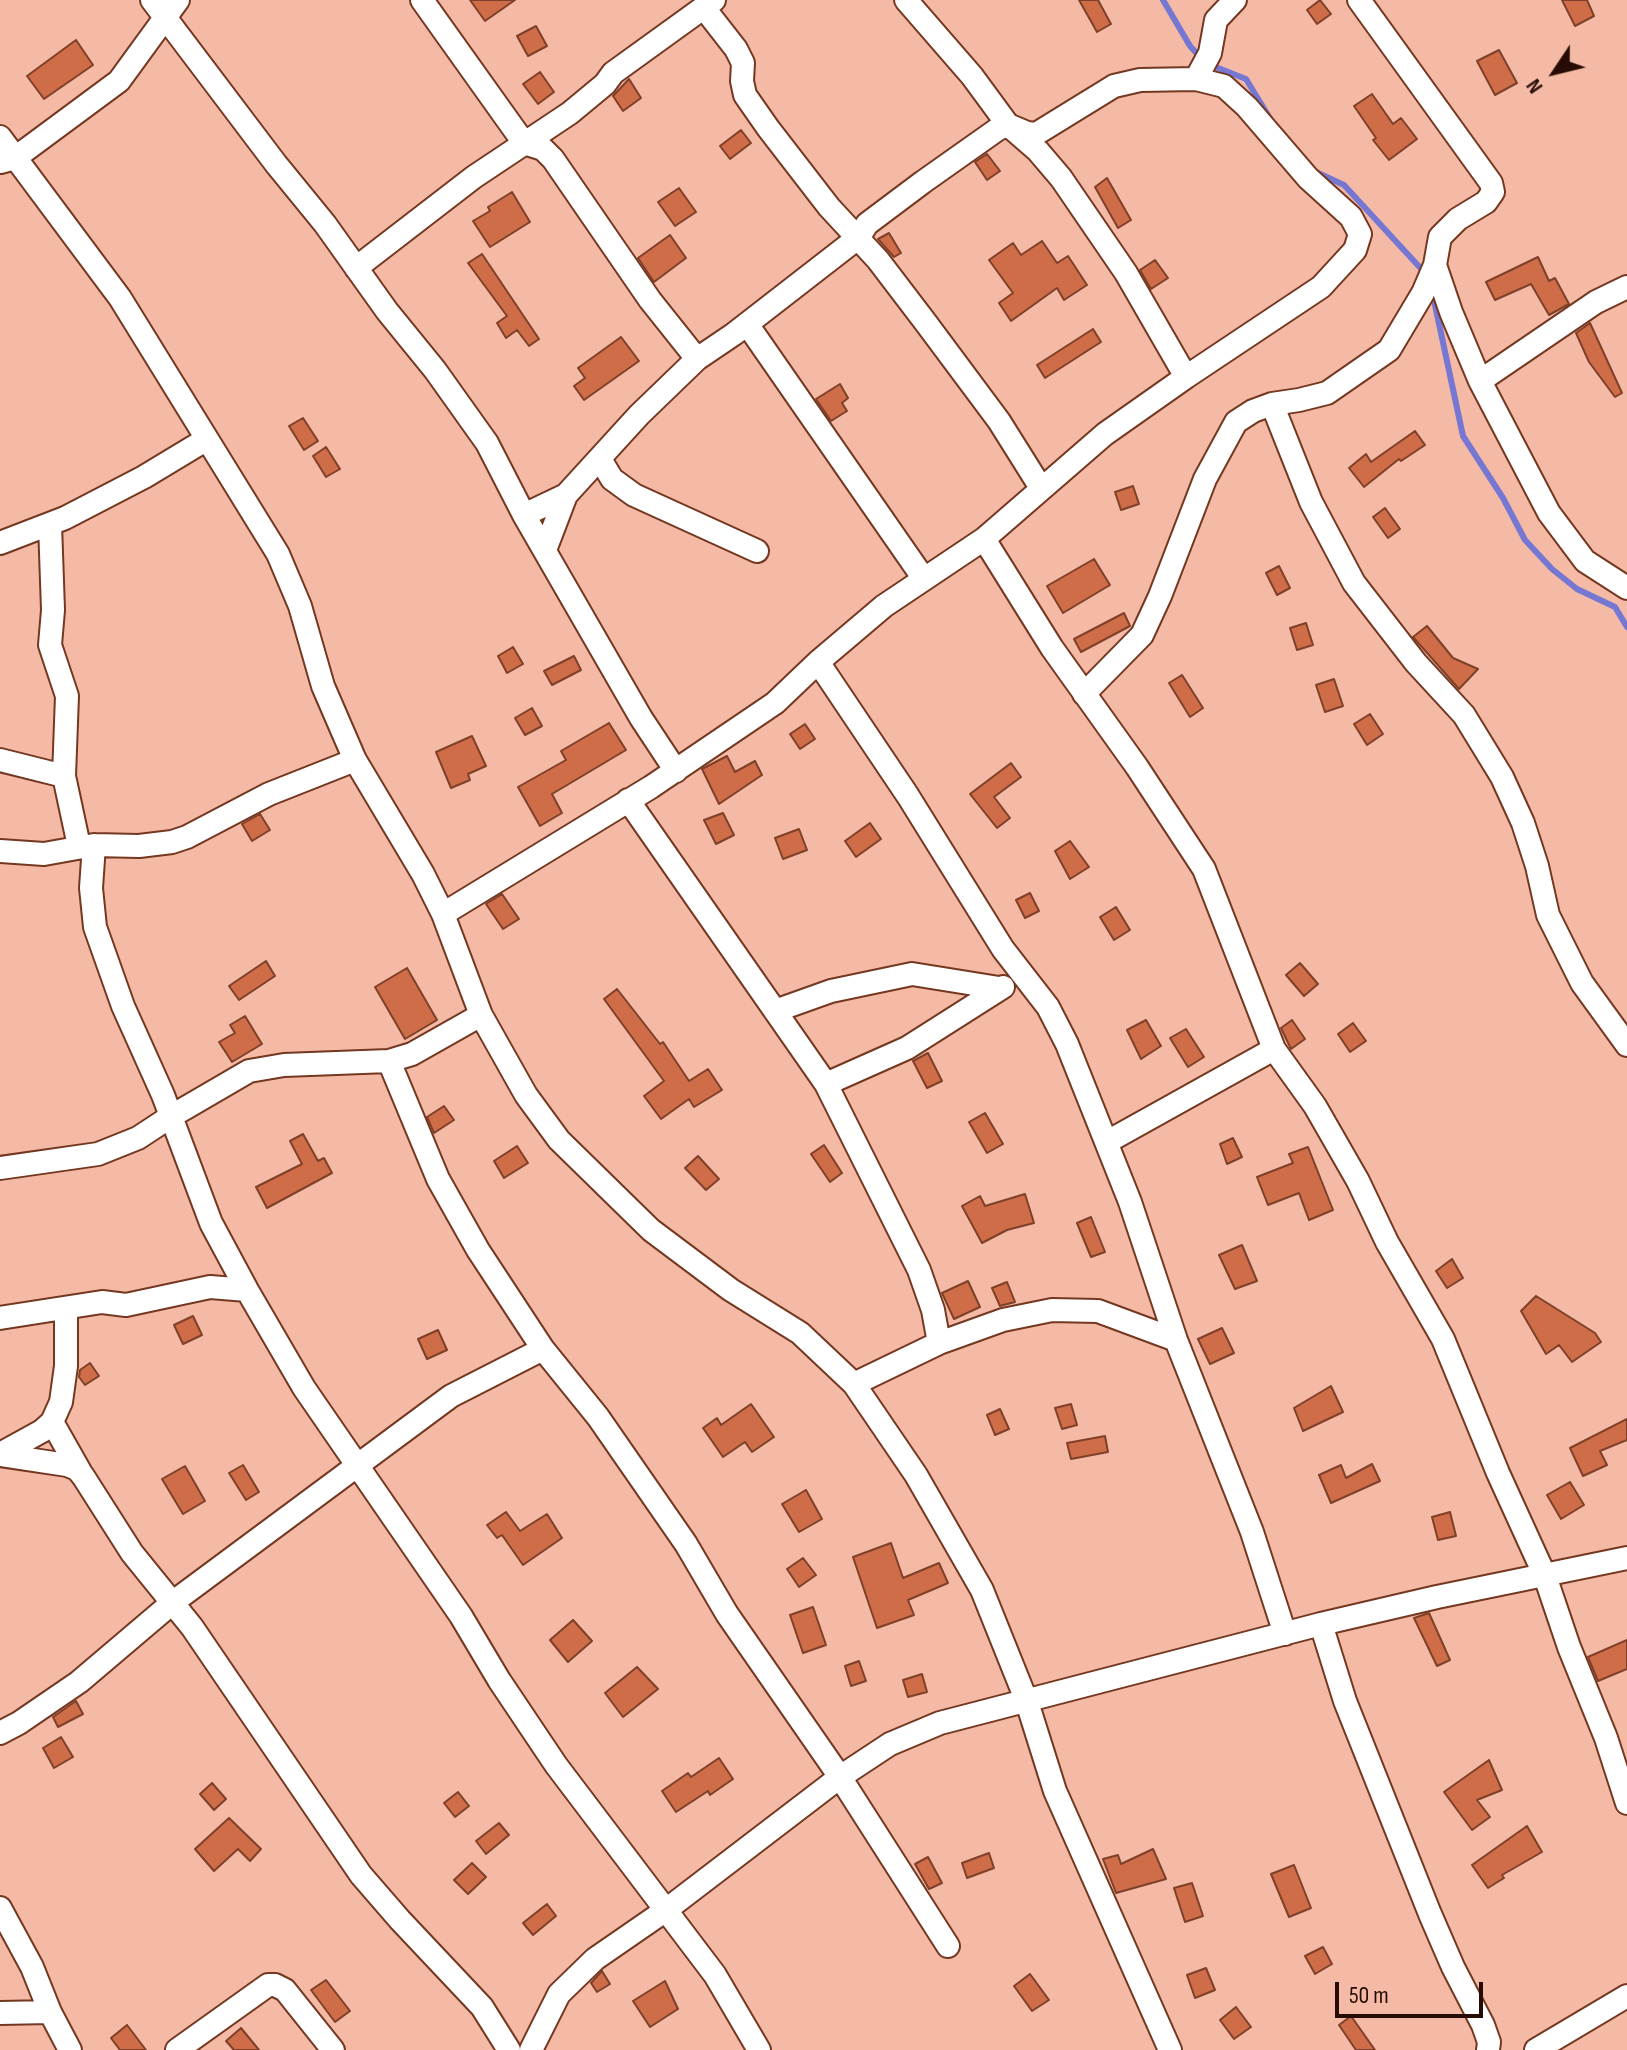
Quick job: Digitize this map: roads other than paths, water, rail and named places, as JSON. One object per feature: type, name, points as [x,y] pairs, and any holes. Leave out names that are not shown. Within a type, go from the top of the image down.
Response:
[{"type":"street","points":[[8,160],[119,81],[158,9],[178,0]]},
{"type":"street","points":[[422,0],[524,143],[543,149],[553,159],[650,300],[697,359]]},
{"type":"street","points":[[906,0],[972,76],[1008,125],[1038,151],[1061,178],[1126,273],[1186,377]]},
{"type":"street","points":[[1196,79],[1210,53],[1216,20],[1235,0]]},
{"type":"street","points":[[1084,694],[1142,635],[1205,479],[1236,422],[1272,404],[1327,393],[1389,350],[1423,293],[1435,265],[1440,237],[1458,219],[1486,202],[1493,192],[1491,183],[1359,0]]},
{"type":"street","points":[[356,268],[417,220],[570,113],[605,84],[613,73],[709,4],[743,63],[745,95],[829,207],[859,237],[999,421],[1041,488]]},
{"type":"street","points":[[158,9],[435,370],[487,443],[524,515],[641,718],[676,771]]},
{"type":"street","points":[[443,914],[676,771],[775,703],[884,606],[984,539],[1105,434],[1321,287],[1355,250],[1360,234],[1351,217],[1288,157],[1247,107],[1224,86],[1196,79],[1140,80],[1114,86],[1036,134],[1008,125]]},
{"type":"street","points":[[524,515],[566,495],[649,405],[697,359],[859,237],[867,224],[900,198],[1008,125]]},
{"type":"street","points":[[0,137],[8,160],[120,298],[278,554],[300,606],[323,686],[355,760],[423,874],[443,914],[481,1015],[526,1095],[559,1140],[651,1230],[731,1290],[800,1333],[854,1384],[916,1475],[982,1590],[1027,1702],[1055,1791],[1170,2050]]},
{"type":"street","points":[[1435,265],[1480,381],[1549,513],[1585,561],[1627,588]]},
{"type":"street","points":[[1480,381],[1596,302],[1627,287]]},
{"type":"street","points":[[747,324],[924,579]]},
{"type":"street","points":[[1272,404],[1311,502],[1354,583],[1416,663],[1464,715],[1502,777],[1523,823],[1548,915],[1582,983],[1627,1045]]},
{"type":"street","points":[[0,543],[50,524],[124,488],[207,439]]},
{"type":"street","points":[[600,459],[612,479],[634,495],[757,551]]},
{"type":"street","points":[[545,550],[566,495]]},
{"type":"street","points":[[50,524],[53,610],[50,645],[67,696],[64,776],[86,846],[95,927],[123,1006],[154,1072],[211,1223],[304,1388],[461,1616],[556,1765],[715,1975],[759,2050]]},
{"type":"street","points":[[984,539],[1084,694],[1137,767],[1204,869],[1274,1049],[1315,1106],[1443,1339],[1487,1448],[1545,1576],[1627,1803]]},
{"type":"street","points":[[818,662],[908,796],[1003,949],[1048,1007],[1067,1044],[1130,1202],[1176,1340],[1248,1519],[1285,1634]]},
{"type":"street","points":[[0,760],[64,776]]},
{"type":"street","points":[[0,851],[44,854],[86,846],[139,846],[172,842],[294,782],[355,760]]},
{"type":"street","points":[[628,800],[826,1084],[919,1270],[933,1310],[939,1343]]},
{"type":"street","points":[[775,1011],[831,991],[912,974],[999,988]]},
{"type":"street","points":[[826,1084],[907,1048],[999,988],[1027,977]]},
{"type":"street","points":[[0,1168],[98,1154],[138,1138],[249,1071],[284,1065],[389,1061],[412,1054],[481,1015]]},
{"type":"street","points":[[1107,1142],[1274,1049]]},
{"type":"street","points":[[389,1061],[438,1179],[478,1250],[543,1349],[626,1456],[686,1544],[727,1614],[840,1777],[948,1946]]},
{"type":"street","points":[[0,1318],[102,1302],[126,1305],[210,1287],[247,1290]]},
{"type":"street","points":[[0,1454],[21,1444],[52,1422],[61,1402],[66,1366],[66,1310]]},
{"type":"street","points":[[854,1384],[939,1343],[1003,1320],[1052,1310],[1098,1311],[1176,1340]]},
{"type":"street","points":[[0,1733],[79,1682],[172,1603],[451,1396],[543,1349]]},
{"type":"street","points":[[52,1422],[146,1573],[192,1627],[373,1891],[482,2007],[509,2050]]},
{"type":"street","points":[[0,1454],[26,1461],[67,1465],[83,1476]]},
{"type":"street","points":[[531,2050],[559,1994],[595,1959],[666,1910],[840,1777],[890,1744],[940,1723],[1321,1624],[1627,1558]]},
{"type":"street","points":[[1321,1624],[1345,1701],[1430,1914],[1483,2025],[1489,2042],[1488,2050]]},
{"type":"street","points":[[0,1908],[32,1967],[70,2050]]},
{"type":"street","points":[[177,2050],[268,1985],[285,1990],[333,2050]]},
{"type":"street","points":[[1536,2050],[1627,1996]]},
{"type":"street","points":[[0,2013],[50,2012]]},
{"type":"waterway","points":[[1163,0],[1200,57]]},
{"type":"waterway","points":[[1208,64],[1246,79],[1271,120]]},
{"type":"waterway","points":[[1318,173],[1344,185],[1425,273]]},
{"type":"waterway","points":[[1432,291],[1463,436],[1503,498],[1525,540],[1552,569],[1577,589],[1615,607],[1627,627]]}]
